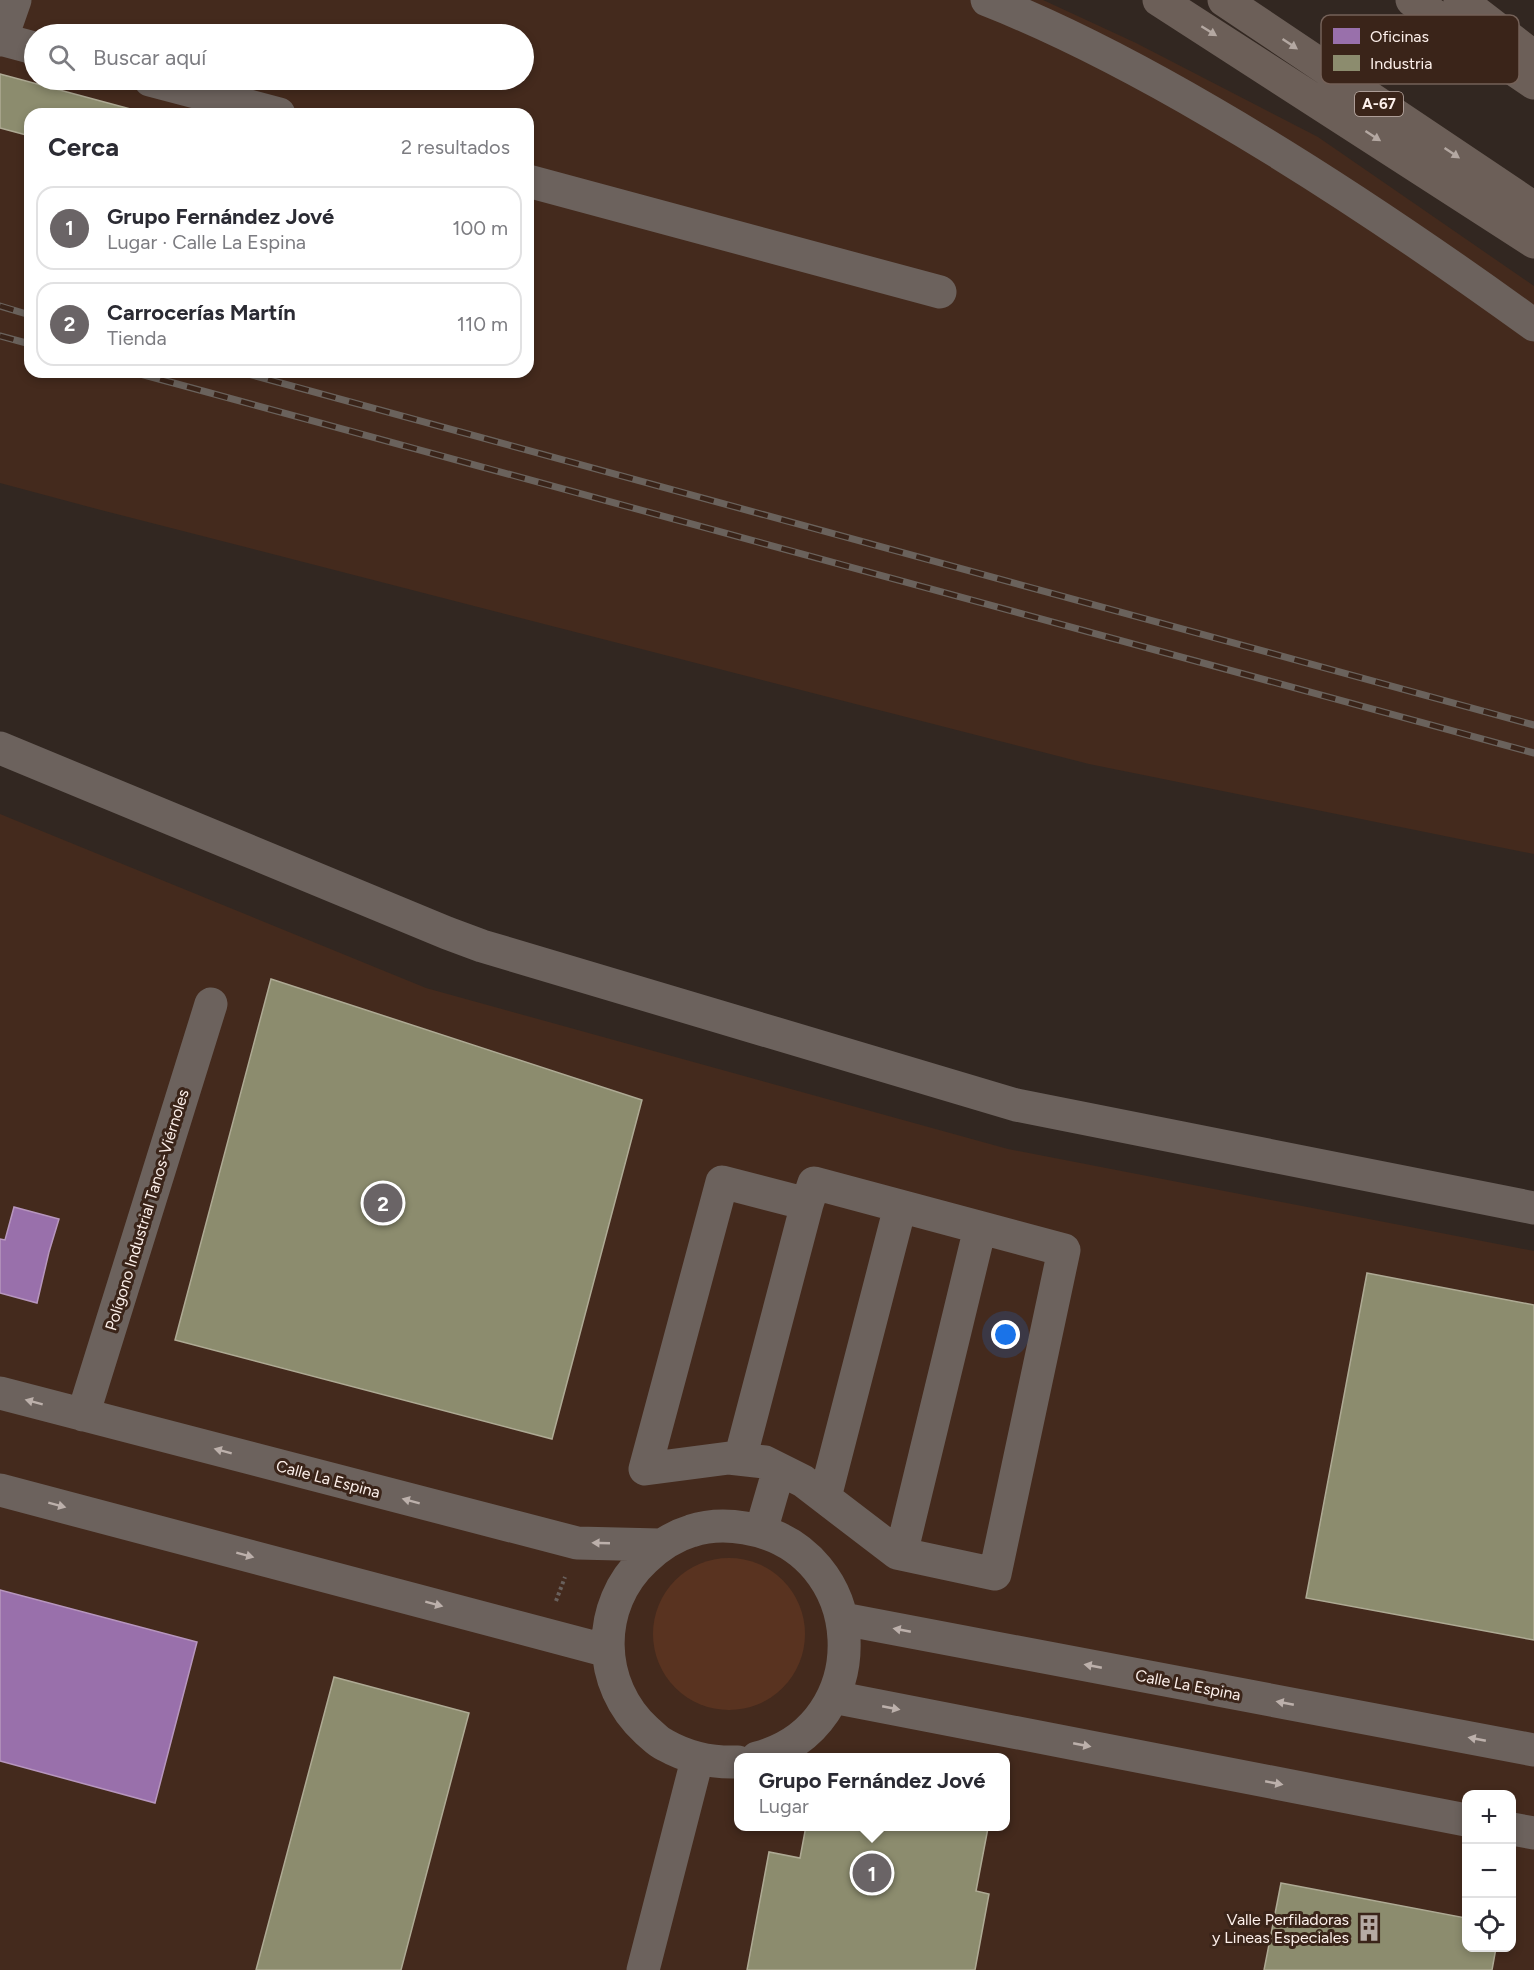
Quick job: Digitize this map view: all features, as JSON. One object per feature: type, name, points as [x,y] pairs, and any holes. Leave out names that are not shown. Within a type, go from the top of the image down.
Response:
[{"type":"highway","points":[[1159,0],[1534,242]]},
{"type":"highway","name":"A-67","points":[[1224,0],[1321,65]]},
{"type":"highway","points":[[1412,0],[1434,15]]},
{"type":"highway","points":[[1460,0],[1479,15]]},
{"type":"highway","points":[[1519,45],[1534,57]]},
{"type":"highway","points":[[1519,73],[1534,83]]},
{"type":"highway","name":"A-67","points":[[1349,84],[1534,208]]},
{"type":"street","points":[[15,0],[1,39],[24,45]]},
{"type":"street","points":[[987,0],[1091,45],[1271,147],[1359,202],[1534,324]]},
{"type":"street","points":[[188,90],[256,108]]},
{"type":"street","points":[[534,183],[940,292]]},
{"type":"street","points":[[0,748],[447,933],[505,952],[1016,1105],[1534,1208]]},
{"type":"street","name":"Polígono Industrial Tanos-Viérnoles","points":[[83,1415],[211,1004]]},
{"type":"street","points":[[740,1459],[814,1183],[1064,1250],[995,1574],[897,1553],[803,1481],[765,1462],[729,1458],[645,1469],[722,1182],[807,1204]]},
{"type":"street","points":[[825,1497],[900,1207]]},
{"type":"street","points":[[901,1554],[980,1228]]},
{"type":"street","name":"Calle La Espina","points":[[0,1393],[577,1543],[660,1545]]},
{"type":"street","points":[[761,1531],[779,1469]]},
{"type":"street","points":[[0,1490],[608,1651]]},
{"type":"street","name":"Calle La Espina","points":[[734,1762],[697,1760],[663,1744],[634,1719],[615,1687],[608,1651],[609,1621],[619,1594],[634,1569],[660,1545],[692,1530],[727,1525],[761,1531],[790,1544],[814,1564],[831,1589],[843,1618],[845,1659],[833,1697],[809,1730],[776,1753]]},
{"type":"street","name":"Calle La Espina","points":[[843,1618],[1534,1750]]},
{"type":"street","points":[[833,1697],[1462,1819]]},
{"type":"street","points":[[643,1970],[697,1760]]},
{"type":"street","points":[[1516,1830],[1534,1833]]},
{"type":"path","points":[[544,1634],[577,1543]]},
{"type":"shaded area","points":[[0,0],[1043,0],[1136,43],[1318,137],[1534,286],[1534,854],[1089,764],[0,483]]},
{"type":"shaded area","points":[[0,814],[426,988],[1008,1149],[1534,1251],[1534,1970],[0,1970]]},
{"type":"shaded area","points":[[729,1558],[758,1564],[783,1580],[799,1605],[805,1634],[799,1663],[783,1688],[758,1704],[729,1710],[700,1704],[675,1688],[659,1663],[653,1634],[659,1605],[675,1580],[700,1564]]},
{"type":"building: Oficinas","points":[[14,1207],[59,1219],[37,1303],[0,1293],[0,1239],[5,1240]]},
{"type":"building: Oficinas","points":[[0,1590],[197,1642],[155,1803],[0,1761]]},
{"type":"building: Industria","points":[[0,74],[24,80],[24,90],[60,90],[127,108],[24,108],[24,134],[0,128]]},
{"type":"building: Industria","points":[[271,979],[642,1100],[552,1439],[175,1340]]},
{"type":"building: Industria","points":[[1367,1273],[1534,1305],[1534,1640],[1306,1598]]},
{"type":"building: Industria","points":[[334,1677],[469,1713],[401,1970],[256,1970]]},
{"type":"building: Industria","points":[[805,1831],[987,1831],[976,1891],[989,1894],[975,1970],[747,1970],[769,1852],[800,1858]]},
{"type":"building: Industria","name":"Valle Perfiladoras y Lineas Especiales","points":[[1281,1883],[1462,1917],[1462,1952],[1495,1952],[1492,1970],[1264,1970]]},
{"type":"railway","points":[[0,306],[24,313]]},
{"type":"railway","points":[[0,336],[24,342]]},
{"type":"railway","points":[[155,378],[1534,753]]},
{"type":"railway","points":[[263,378],[1534,725]]},
{"type":"place","name":"Carrocerías Martín","points":[[383,1203]]},
{"type":"place","name":"Grupo Fernández Jové","points":[[872,1873]]},
{"type":"place","name":"Valle Perfiladoras y Lineas Especiales","points":[[1369,1928]]}]
